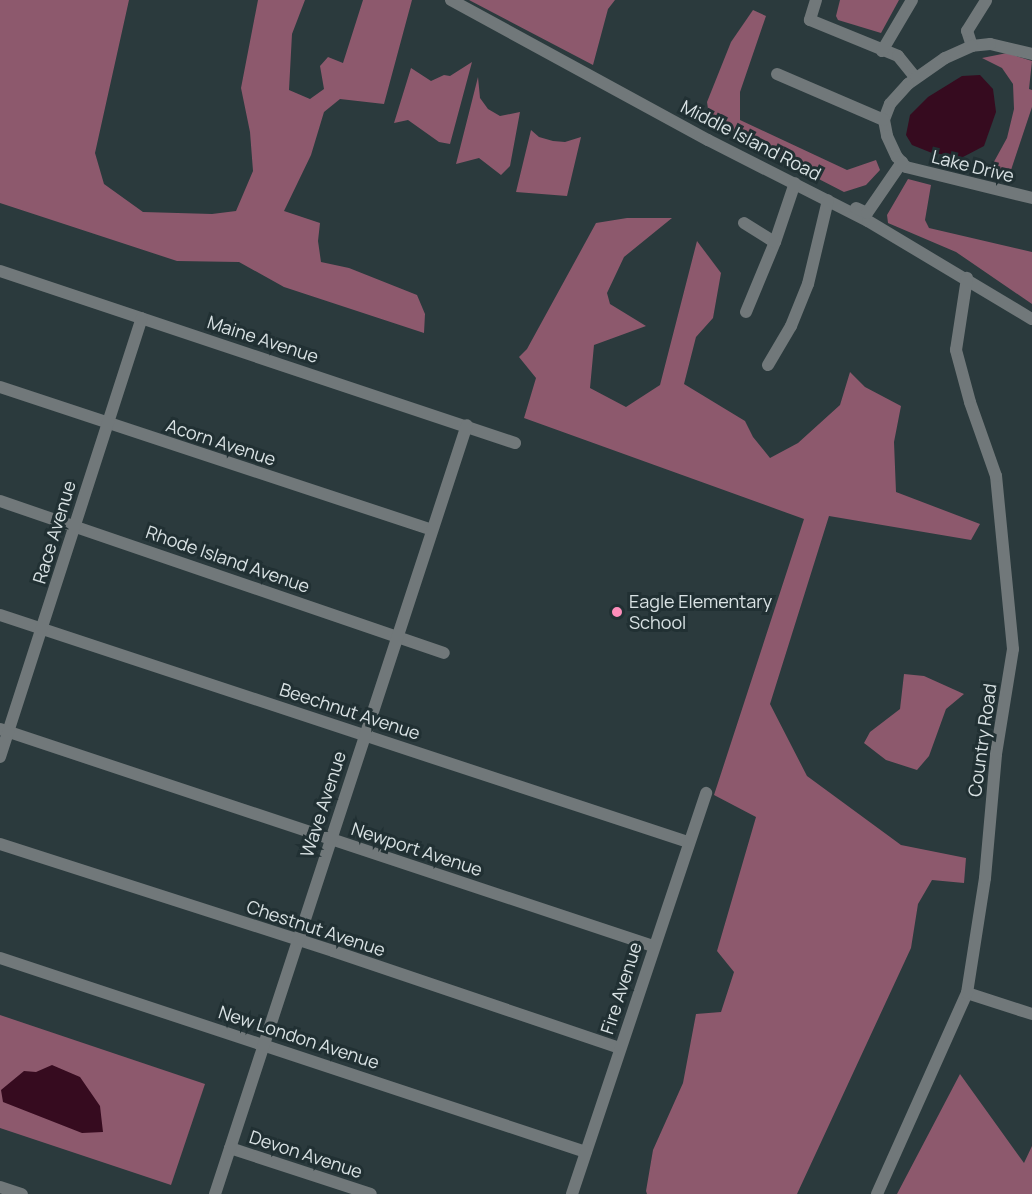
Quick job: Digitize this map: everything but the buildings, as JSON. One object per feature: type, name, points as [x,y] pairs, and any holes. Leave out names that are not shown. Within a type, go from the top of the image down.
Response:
[{"type":"street","name":"Middle Island Road","points":[[451,0],[708,140],[827,199],[891,234],[1032,319]]},
{"type":"street","points":[[816,0],[810,20],[898,56],[916,78]]},
{"type":"street","points":[[882,51],[912,0]]},
{"type":"street","points":[[972,46],[967,31],[986,0]]},
{"type":"street","points":[[768,365],[787,333],[808,284],[827,199],[845,202],[867,213],[904,164],[887,136],[884,120],[890,104],[916,78],[945,58],[972,46],[990,44],[1032,54]]},
{"type":"street","points":[[777,74],[884,120]]},
{"type":"street","name":"Lake Drive","points":[[891,234],[879,222],[878,212],[904,164],[1032,198]]},
{"type":"street","points":[[746,312],[775,242],[795,183]]},
{"type":"street","points":[[744,223],[775,242]]},
{"type":"street","name":"Maine Avenue","points":[[0,272],[515,443]]},
{"type":"street","name":"Country Road","points":[[877,1194],[967,993],[985,878],[996,754],[1013,649],[996,476],[970,402],[956,350],[967,278]]},
{"type":"street","name":"Race Avenue","points":[[0,757],[4,730],[42,629],[142,318]]},
{"type":"street","name":"Acorn Avenue","points":[[0,387],[432,530]]},
{"type":"street","name":"Wave Avenue","points":[[215,1194],[396,635],[467,426]]},
{"type":"street","name":"Rhode Island Avenue","points":[[0,501],[444,653]]},
{"type":"street","name":"Beechnut Avenue","points":[[0,615],[688,842]]},
{"type":"street","name":"Newport Avenue","points":[[4,730],[653,946]]},
{"type":"street","name":"Fire Avenue","points":[[572,1194],[706,793]]},
{"type":"street","name":"Chestnut Avenue","points":[[0,844],[620,1048]]},
{"type":"street","name":"New London Avenue","points":[[0,958],[586,1152]]},
{"type":"street","points":[[967,993],[1032,1014]]},
{"type":"street","name":"Devon Avenue","points":[[230,1148],[370,1194]]},
{"type":"street","points":[[0,1187],[22,1194]]},
{"type":"shaded area","points":[[0,0],[129,0],[95,153],[104,184],[143,212],[212,214],[236,211],[253,171],[250,132],[241,88],[258,0],[305,0],[292,34],[289,90],[310,99],[324,89],[320,66],[328,57],[343,63],[363,0],[412,0],[384,104],[340,99],[324,112],[311,155],[284,211],[320,223],[318,241],[321,262],[349,268],[417,295],[425,314],[424,333],[284,287],[239,262],[177,261],[0,203]]},
{"type":"shaded area","points":[[469,0],[615,0],[608,9],[593,65]]},
{"type":"shaded area","points":[[840,0],[899,0],[881,33],[838,20],[836,16]]},
{"type":"shaded area","points":[[753,10],[766,16],[740,92],[740,120],[847,170],[876,160],[880,170],[866,185],[844,192],[710,123],[707,102],[731,42]]},
{"type":"shaded area","points":[[1007,53],[1032,61],[1029,89],[1032,90],[1032,107],[1010,173],[991,177],[990,169],[1007,138],[1014,109],[1013,84],[1002,68],[982,58]]},
{"type":"shaded area","points":[[472,62],[450,144],[439,142],[408,120],[394,123],[411,68],[431,81],[444,75],[450,76]]},
{"type":"shaded area","points":[[980,75],[993,89],[996,112],[984,146],[963,157],[932,153],[912,145],[906,135],[910,115],[928,97],[962,76]]},
{"type":"shaded area","points":[[478,77],[480,98],[488,109],[500,116],[520,112],[510,166],[501,175],[479,158],[456,164]]},
{"type":"shaded area","points":[[531,130],[539,137],[553,141],[565,142],[581,137],[567,196],[516,192]]},
{"type":"shaded area","points":[[908,179],[931,185],[925,220],[929,228],[1032,252],[1032,304],[956,252],[888,223],[887,215]]},
{"type":"shaded area","points":[[627,218],[672,218],[624,257],[607,293],[610,304],[646,326],[594,345],[590,388],[626,407],[660,385],[697,241],[721,273],[713,318],[696,337],[684,384],[745,421],[753,437],[770,458],[798,443],[840,405],[850,372],[865,387],[901,406],[894,442],[896,492],[980,524],[971,540],[829,516],[770,704],[807,776],[901,845],[966,858],[964,883],[932,880],[918,904],[911,948],[797,1194],[647,1194],[646,1191],[653,1150],[683,1083],[696,1014],[721,1012],[734,972],[717,951],[756,817],[714,795],[804,519],[524,418],[536,378],[519,357],[527,349],[596,223]]},
{"type":"shaded area","points":[[904,674],[924,676],[964,694],[946,709],[929,756],[917,770],[886,760],[864,743],[870,732],[900,709]]},
{"type":"shaded area","points":[[0,1015],[205,1084],[171,1185],[0,1128]]},
{"type":"shaded area","points":[[52,1065],[80,1077],[100,1106],[103,1132],[82,1133],[3,1102],[1,1090],[24,1071],[36,1072]]},
{"type":"shaded area","points":[[960,1074],[1024,1163],[1032,1146],[1032,1194],[897,1194]]},
{"type":"place","name":"Eagle Elementary School","points":[[617,612]]}]
